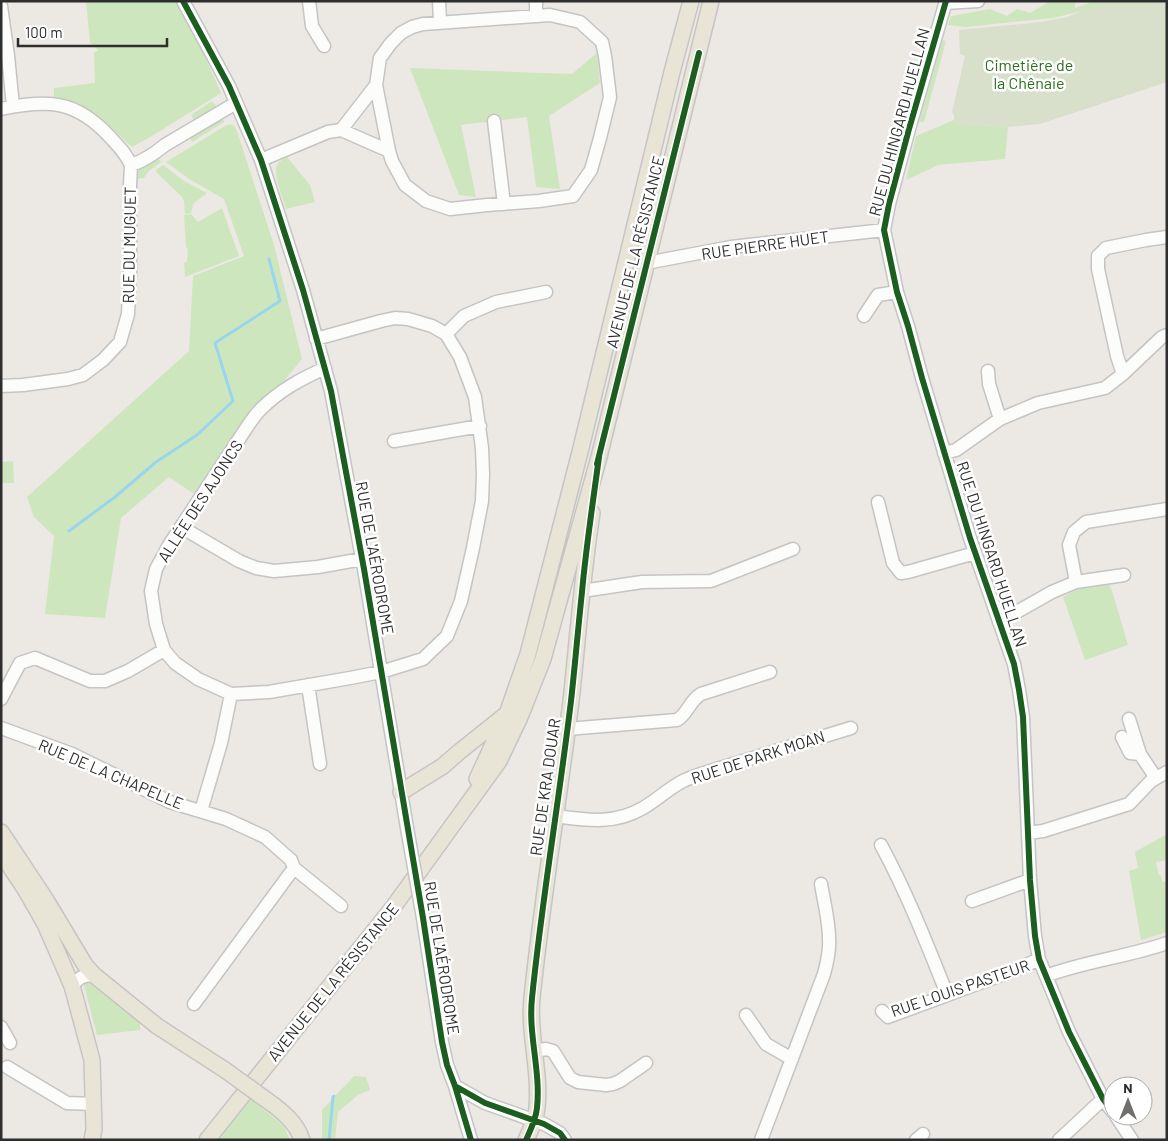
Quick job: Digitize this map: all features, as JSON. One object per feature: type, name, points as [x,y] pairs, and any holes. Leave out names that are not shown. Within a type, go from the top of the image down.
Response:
[{"type":"main road","points":[[672,72],[685,1]]},
{"type":"main road","name":"AVENUE DE LA RÉSISTANCE","points":[[455,823],[507,714],[528,654],[580,452],[690,1]]},
{"type":"main road","name":"AVENUE DE LA RÉSISTANCE","points":[[207,1140],[394,906],[498,761],[524,709],[543,659],[599,457],[711,1]]},
{"type":"main road","name":"RUE DE KRA DOUAR","points":[[526,1140],[538,1108],[531,1004],[567,729],[599,457]]},
{"type":"main road","points":[[401,792],[443,766],[507,714]]},
{"type":"main road","points":[[2,841],[51,908],[85,965],[94,975],[157,1026],[225,1070],[286,1115],[300,1134],[302,1140]]},
{"type":"main road","points":[[2,841],[25,889],[45,924],[72,986],[92,1060],[94,1129],[92,1140]]},
{"type":"street","name":"RUE DE L'AÉRODROME","points":[[184,1],[229,86],[261,160],[303,290],[331,391],[362,560],[423,918],[442,1042],[447,1065],[471,1140]]},
{"type":"street","points":[[309,1],[312,26],[324,46]]},
{"type":"street","points":[[439,1],[440,22]]},
{"type":"street","points":[[536,1],[536,16]]},
{"type":"street","points":[[946,2],[978,1]]},
{"type":"street","name":"RUE DU HINGARD HUELLAN","points":[[946,2],[909,129],[884,230],[897,292],[944,453],[975,553],[1014,664],[1022,717],[1030,880],[1039,959],[1069,1032],[1103,1099]]},
{"type":"street","points":[[1,6],[7,107],[47,103],[65,106],[81,113],[99,125],[136,163],[158,152],[164,145],[236,103]]},
{"type":"street","points":[[550,15],[580,22],[602,42],[610,97],[590,170],[573,196],[539,202],[450,210],[426,202],[405,185],[392,161],[389,151],[376,85],[380,58],[401,33],[412,27],[440,22],[550,15]]},
{"type":"street","points":[[341,130],[376,85]]},
{"type":"street","points":[[494,121],[504,204]]},
{"type":"street","points":[[261,160],[328,132],[341,130],[389,151]]},
{"type":"street","name":"RUE DU MUGUET","points":[[1,386],[68,379],[83,375],[103,360],[120,342],[128,314],[136,163]]},
{"type":"street","name":"RUE PIERRE HUET","points":[[646,263],[731,247],[884,230]]},
{"type":"street","points":[[1124,374],[1117,356],[1102,288],[1098,269],[1098,256],[1106,248],[1167,237]]},
{"type":"street","points":[[316,339],[395,318],[408,319],[432,326],[446,334],[464,316],[496,302],[546,292]]},
{"type":"street","points":[[864,316],[878,295],[897,292]]},
{"type":"street","name":"ALLÉE DES AJONCS","points":[[325,368],[285,389],[260,410],[181,527],[156,569],[152,590],[156,624],[164,650],[175,664],[198,679],[231,694],[269,692],[381,672],[423,659],[447,636],[461,602],[482,501],[482,448],[475,397],[460,357],[446,334]]},
{"type":"street","points":[[944,453],[956,450],[1000,419],[1038,402],[1105,388],[1124,374],[1162,337],[1167,335]]},
{"type":"street","points":[[988,371],[989,384],[1000,419]]},
{"type":"street","points":[[394,441],[480,426]]},
{"type":"street","points":[[878,502],[893,563],[901,573],[975,553]]},
{"type":"street","points":[[1076,582],[1069,545],[1074,532],[1086,522],[1167,509]]},
{"type":"street","points":[[181,527],[239,562],[256,568],[274,571],[362,560]]},
{"type":"street","points":[[582,590],[642,582],[712,581],[793,549]]},
{"type":"street","points":[[999,622],[1052,592],[1076,582],[1124,575]]},
{"type":"street","points":[[1,699],[20,664],[34,658],[90,681],[105,681],[128,671],[164,650]]},
{"type":"street","points":[[567,729],[677,720],[685,713],[692,700],[701,694],[770,672]]},
{"type":"street","points":[[308,685],[320,764]]},
{"type":"street","points":[[201,811],[222,743],[231,694]]},
{"type":"street","points":[[1028,833],[1043,831],[1129,804],[1151,781],[1162,775],[1140,754],[1128,719]]},
{"type":"street","name":"RUE DE LA CHAPELLE","points":[[1,728],[72,754],[170,802],[226,819],[265,837],[291,860],[294,868],[341,906]]},
{"type":"street","name":"RUE DE PARK MOAN","points":[[555,816],[588,821],[623,816],[642,809],[684,780],[851,728]]},
{"type":"street","points":[[1122,737],[1130,753],[1140,754]]},
{"type":"street","points":[[880,845],[894,869],[948,994]]},
{"type":"street","points":[[194,1004],[294,868]]},
{"type":"street","points":[[972,901],[1030,880]]},
{"type":"street","points":[[761,1140],[824,974],[828,956],[829,937],[821,884]]},
{"type":"street","points":[[1046,976],[1167,943]]},
{"type":"street","name":"RUE LOUIS PASTEUR","points":[[882,1011],[888,1016],[1020,968],[1039,959]]},
{"type":"street","points":[[72,986],[78,978],[94,975]]},
{"type":"street","points":[[746,1015],[766,1044],[792,1059]]},
{"type":"street","points":[[1,1027],[10,1043]]},
{"type":"street","points":[[534,1050],[548,1050],[554,1053],[570,1078],[578,1082],[613,1084],[646,1063]]},
{"type":"street","points":[[7,1067],[67,1103],[93,1104]]},
{"type":"street","points":[[455,1086],[485,1103],[535,1120],[560,1133],[565,1140]]},
{"type":"street","points":[[1060,1140],[1103,1099]]},
{"type":"street","points":[[1123,1126],[1132,1140]]},
{"type":"green space","points":[[86,1],[180,1],[221,93],[132,147],[102,119],[77,103],[54,97],[54,88],[95,83],[94,52],[98,51],[90,43]]},
{"type":"green space","points":[[1050,1],[1075,1],[1075,8],[1094,1],[1105,1],[1107,5],[1053,18],[965,27],[948,25],[951,16],[990,9],[1007,16],[1017,9],[1030,13]]},
{"type":"green space","name":"Cimetière de la Chênaie","points":[[1107,1],[1167,1],[1167,82],[1040,124],[1008,127],[954,123],[952,112],[965,56],[960,54],[959,30],[1041,22],[1067,17]]},
{"type":"green space","points":[[942,40],[946,41],[924,122],[919,122]]},
{"type":"green space","points":[[597,53],[600,83],[549,116],[560,189],[536,187],[527,117],[461,125],[476,197],[459,195],[410,68],[572,74]]},
{"type":"green space","points":[[212,101],[217,107],[195,121],[191,115]]},
{"type":"green space","points":[[221,115],[224,122],[192,142],[188,136]]},
{"type":"green space","points":[[954,120],[955,123],[1008,127],[1005,159],[938,165],[906,180],[916,136]]},
{"type":"green space","points":[[230,124],[237,131],[274,245],[302,359],[260,410],[200,498],[169,477],[121,518],[105,618],[45,614],[54,536],[34,517],[27,497],[189,351],[193,276],[244,256],[224,199],[189,179],[166,162]]},
{"type":"green space","points":[[287,157],[310,185],[315,202],[286,209],[277,181],[276,170],[280,161]]},
{"type":"green space","points":[[158,158],[161,162],[149,171],[144,178],[136,179],[134,174],[138,168]]},
{"type":"green space","points":[[163,165],[184,181],[207,193],[193,204],[191,213],[185,214],[182,197],[157,173],[156,170]]},
{"type":"green space","points":[[222,208],[239,256],[185,277],[184,263],[187,261],[188,249],[186,247],[184,215],[191,214],[198,222]]},
{"type":"green space","points":[[13,461],[14,483],[1,483],[1,462]]},
{"type":"green space","points":[[1089,584],[1109,584],[1128,645],[1085,660],[1063,597]]},
{"type":"green space","points":[[1167,834],[1167,860],[1156,862],[1162,881],[1167,883],[1167,932],[1141,940],[1129,871],[1138,868],[1135,852]]},
{"type":"green space","points":[[88,978],[137,1018],[140,1030],[97,1035],[83,982]]},
{"type":"green space","points":[[354,1076],[366,1077],[370,1090],[358,1095],[338,1112],[335,1140],[322,1140],[322,1110]]},
{"type":"green space","points":[[251,1099],[284,1126],[290,1140],[218,1140]]},
{"type":"waterway","points":[[69,531],[115,497],[156,462],[197,435],[233,401],[215,343],[280,301],[269,259]]},
{"type":"waterway","points":[[329,1140],[334,1096]]},
{"type":"cycle path","points":[[183,1],[229,86],[261,160],[303,290],[331,391],[364,569],[442,1042],[447,1065],[471,1140]]},
{"type":"cycle path","points":[[946,1],[909,129],[884,230],[897,292],[922,378],[970,538],[1014,664],[1023,717],[1030,880],[1039,959],[1069,1032],[1103,1099]]},
{"type":"cycle path","points":[[597,464],[699,53]]},
{"type":"cycle path","points":[[526,1140],[536,1116],[538,1094],[531,1012],[532,998],[571,701],[599,457]]},
{"type":"cycle path","points":[[455,1086],[485,1103],[544,1124],[560,1133],[565,1140]]}]
